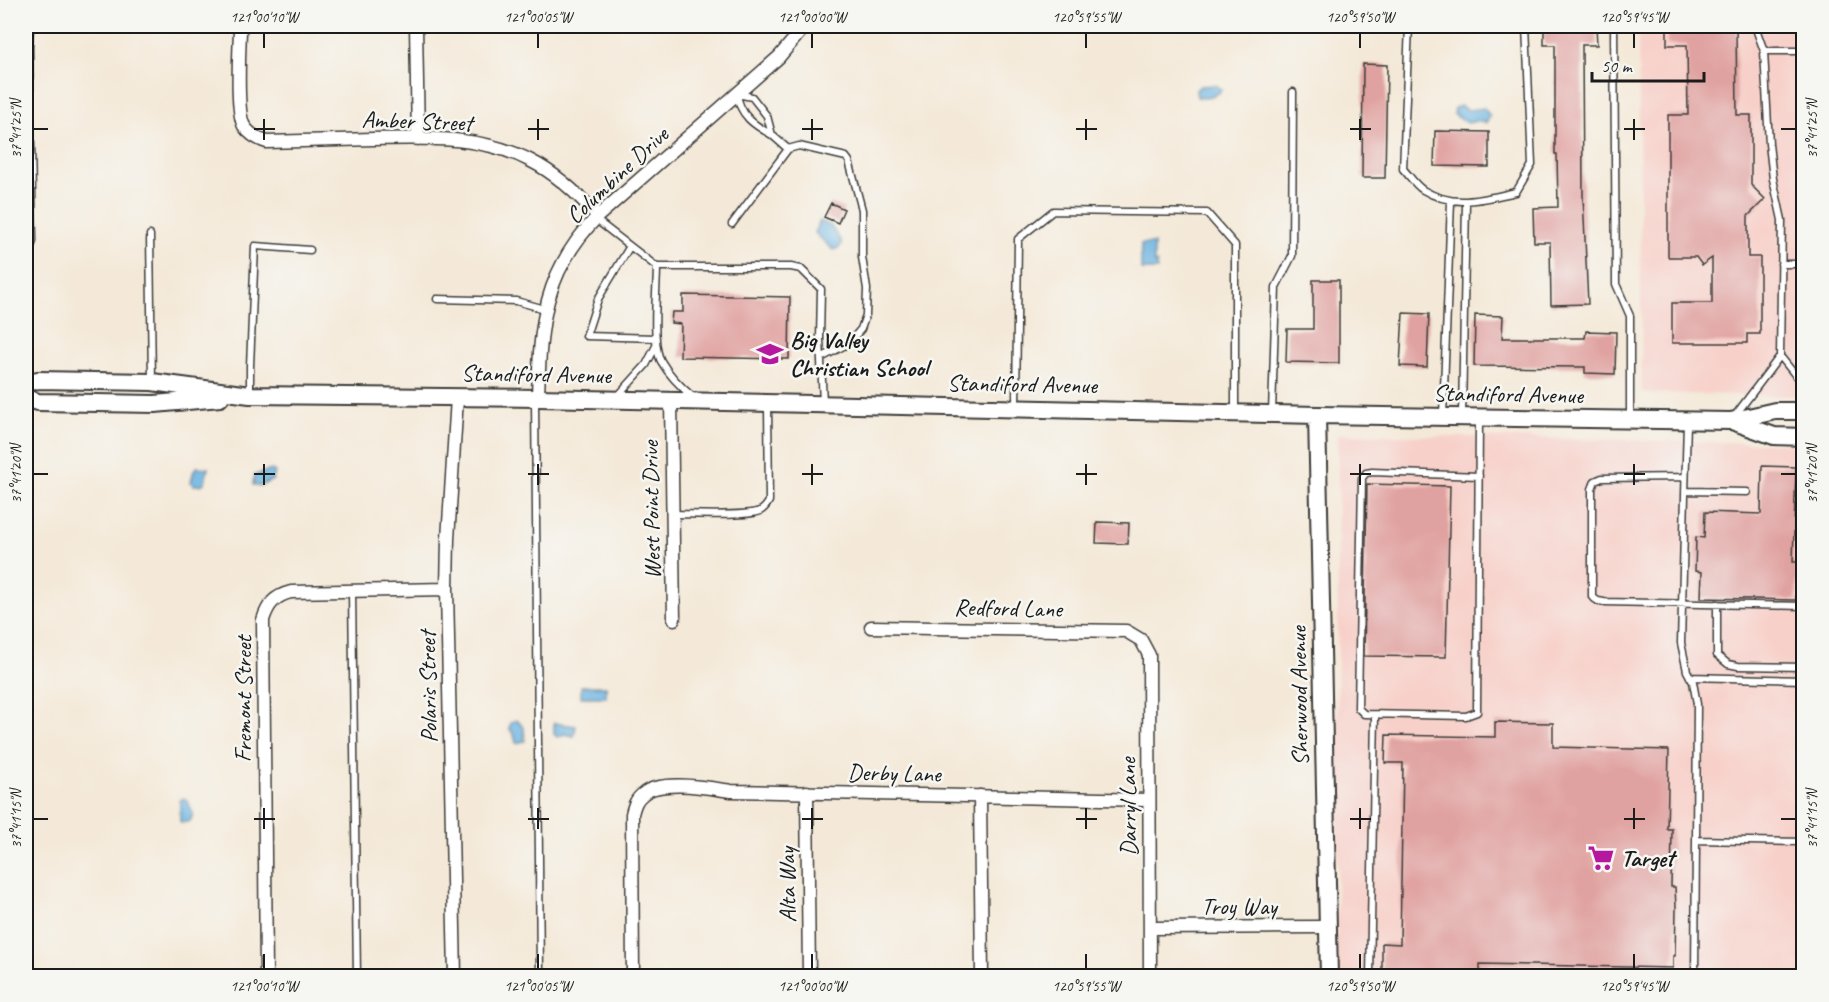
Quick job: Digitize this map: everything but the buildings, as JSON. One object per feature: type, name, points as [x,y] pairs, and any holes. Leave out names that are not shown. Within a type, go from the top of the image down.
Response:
[{"type":"main road","name":"Standiford Avenue","points":[[26,383],[38,380],[152,382],[250,395],[671,400],[1317,415],[1731,421],[1775,411],[1803,411]]},
{"type":"main road","points":[[26,398],[38,402],[155,404],[250,395]]},
{"type":"main road","name":"Sherwood Avenue","points":[[1317,415],[1329,976]]},
{"type":"main road","name":"Standiford Avenue","points":[[1731,421],[1774,436],[1803,437]]},
{"type":"street","points":[[26,251],[30,241],[27,26]]},
{"type":"street","name":"Amber Street","points":[[240,26],[241,118],[249,133],[256,139],[267,142],[418,139],[480,143],[530,160],[554,175],[579,195],[597,217]]},
{"type":"street","points":[[416,26],[418,139]]},
{"type":"street","name":"Columbine Drive","points":[[537,398],[539,339],[545,309],[562,263],[575,242],[597,217],[779,57],[805,26]]},
{"type":"street","name":"Polaris Street","points":[[455,976],[447,589],[448,539],[458,398]]},
{"type":"street","name":"West Point Drive","points":[[671,400],[674,619]]},
{"type":"street","name":"Fremont Street","points":[[266,976],[263,620],[266,609],[280,595],[291,592],[447,589]]},
{"type":"street","name":"Redford Lane","points":[[871,627],[1126,632],[1141,640]]},
{"type":"street","name":"Darryl Lane","points":[[1141,640],[1149,655],[1150,976]]},
{"type":"street","name":"Derby Lane","points":[[633,976],[632,814],[635,803],[641,795],[653,788],[663,786],[704,787],[731,791],[1149,800]]},
{"type":"street","name":"Alta Way","points":[[807,792],[809,976]]},
{"type":"street","points":[[980,796],[982,976]]},
{"type":"street","name":"Troy Way","points":[[1150,928],[1328,927]]},
{"type":"lane","points":[[1409,26],[1403,169],[1421,189],[1450,201],[1466,203],[1516,192],[1532,165],[1526,26]]},
{"type":"lane","points":[[1614,26],[1616,284],[1630,316],[1630,419]]},
{"type":"lane","points":[[1731,421],[1780,356],[1782,220],[1773,179],[1769,144],[1764,51],[1755,26]]},
{"type":"lane","points":[[1764,51],[1803,51]]},
{"type":"lane","points":[[1272,413],[1276,287],[1292,256],[1293,92]]},
{"type":"lane","points":[[772,135],[767,116],[752,97],[737,94],[739,108],[756,126],[772,135],[788,149]]},
{"type":"lane","points":[[732,224],[788,149],[799,146],[846,157],[849,161],[862,210],[862,257],[867,289],[866,315],[861,329],[849,343],[821,358]]},
{"type":"lane","points":[[1443,416],[1450,201]]},
{"type":"lane","points":[[1466,203],[1471,417],[1479,476],[1477,712],[1466,716],[1364,714],[1358,708],[1362,478],[1366,472],[1479,476]]},
{"type":"lane","points":[[1016,408],[1018,239],[1053,211],[1207,213],[1234,245],[1235,413]]},
{"type":"lane","points":[[597,217],[657,267],[791,267],[801,269],[821,289],[823,404]]},
{"type":"lane","points":[[150,235],[152,382]]},
{"type":"lane","points":[[250,395],[255,246],[309,250]]},
{"type":"lane","points":[[630,246],[598,298],[586,336],[656,338]]},
{"type":"lane","points":[[1781,264],[1803,264]]},
{"type":"lane","points":[[657,267],[656,346],[661,361],[671,375],[697,401]]},
{"type":"lane","points":[[437,300],[516,301],[545,309]]},
{"type":"lane","points":[[614,399],[646,365],[656,346]]},
{"type":"lane","points":[[1780,356],[1803,386]]},
{"type":"lane","points":[[537,398],[540,976]]},
{"type":"lane","points":[[672,513],[746,514],[766,507],[770,501],[768,403]]},
{"type":"lane","points":[[1687,420],[1681,643],[1697,704],[1695,976]]},
{"type":"lane","points":[[1685,477],[1602,478],[1595,481],[1592,489],[1592,597],[1604,602],[1803,606]]},
{"type":"lane","points":[[1685,491],[1747,492]]},
{"type":"lane","points":[[352,591],[357,976]]},
{"type":"lane","points":[[1717,604],[1717,655],[1728,664],[1803,667]]},
{"type":"lane","points":[[1690,677],[1803,680]]},
{"type":"lane","points":[[1370,976],[1375,715]]},
{"type":"lane","points":[[1696,840],[1803,842]]},
{"type":"shaded area","points":[[1638,26],[1803,26],[1803,396],[1642,393]]},
{"type":"shaded area","points":[[1338,434],[1803,444],[1803,976],[1337,976]]},
{"type":"water","points":[[1216,85],[1221,89],[1219,93],[1206,98],[1197,97],[1196,90],[1200,86]]},
{"type":"water","points":[[1460,106],[1467,110],[1484,108],[1490,116],[1486,123],[1476,121],[1468,123],[1453,114],[1454,108]]},
{"type":"water","points":[[820,221],[831,226],[842,243],[839,248],[833,250],[815,233]]},
{"type":"water","points":[[1141,244],[1154,244],[1154,263],[1157,263],[1157,270],[1141,270]]},
{"type":"water","points":[[197,467],[208,468],[205,482],[201,485],[193,485],[191,482]]},
{"type":"water","points":[[272,470],[275,472],[273,480],[260,486],[253,485],[254,475]]},
{"type":"water","points":[[581,686],[606,686],[606,697],[581,697]]},
{"type":"water","points":[[517,720],[524,728],[525,741],[516,743],[509,728],[511,722]]},
{"type":"water","points":[[554,723],[576,726],[574,736],[565,734],[557,737],[554,734]]},
{"type":"water","points":[[183,798],[188,801],[193,815],[190,821],[182,823],[180,821],[180,800]]},
{"type":"place","name":"Big Valley Christian School","points":[[770,354]]},
{"type":"place","name":"Target","points":[[1601,858]]}]
